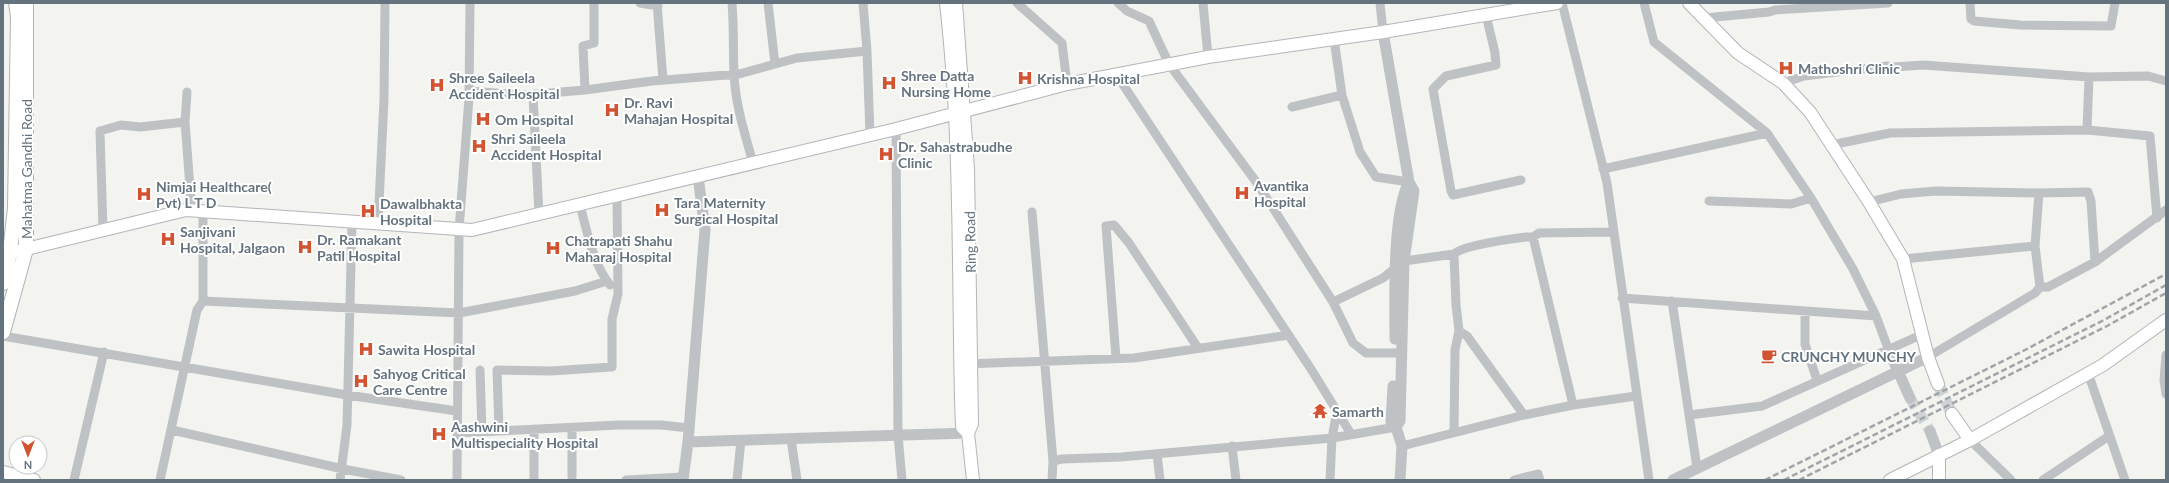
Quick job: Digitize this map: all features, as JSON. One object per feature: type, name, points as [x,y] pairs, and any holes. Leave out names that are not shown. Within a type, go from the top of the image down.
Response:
[{"type":"main road","points":[[3,283],[7,253],[14,222],[18,16],[16,3]]},
{"type":"main road","name":"Mahatma Gandhi Road","points":[[3,334],[26,249],[14,222],[26,3]]},
{"type":"main road","points":[[946,3],[960,112]]},
{"type":"main road","name":"Ring Road","points":[[956,3],[960,112],[970,237],[965,364],[972,424],[968,433],[973,480]]},
{"type":"main road","points":[[7,253],[186,210],[472,230],[896,129],[1067,84],[1208,56],[1383,32],[1557,3]]},
{"type":"main road","points":[[1689,3],[1738,53],[1783,83],[1810,112],[1869,202],[1903,259],[1928,357],[1938,384]]},
{"type":"main road","points":[[1890,480],[1970,440],[2103,365],[2166,320]]},
{"type":"main road","points":[[1952,414],[1970,440]]},
{"type":"main road","points":[[1939,455],[1939,480]]},
{"type":"main road","points":[[3,472],[34,480]]},
{"type":"street","points":[[378,224],[384,100],[384,3]]},
{"type":"street","points":[[458,480],[457,411],[460,230],[469,91],[470,3]]},
{"type":"street","points":[[585,90],[583,46],[594,43],[594,3]]},
{"type":"street","points":[[640,3],[658,5],[663,80]]},
{"type":"street","points":[[732,3],[735,34],[734,74],[741,118],[753,163]]},
{"type":"street","points":[[768,3],[775,64]]},
{"type":"street","points":[[863,3],[867,51],[870,135]]},
{"type":"street","points":[[1017,3],[1062,43],[1067,84]]},
{"type":"street","points":[[1118,3],[1127,11],[1149,21],[1169,64],[1256,183],[1333,302],[1353,343],[1366,353],[1398,354]]},
{"type":"street","points":[[1203,3],[1208,56]]},
{"type":"street","points":[[1052,461],[1157,454],[1332,438],[1396,427],[1400,421],[1398,354],[1400,264],[1414,191],[1409,182],[1383,32],[1380,3]]},
{"type":"street","points":[[1562,3],[1603,169],[1614,232],[1622,298],[1649,480]]},
{"type":"street","points":[[1644,3],[1654,42],[1766,133],[1811,198],[1853,269],[1876,316],[1889,351],[1910,398]]},
{"type":"street","points":[[1704,18],[1769,12],[1775,6],[1888,3]]},
{"type":"street","points":[[1970,3],[1971,19],[1974,21],[2020,25],[2111,26],[2114,3]]},
{"type":"street","points":[[1486,15],[1495,53],[1496,65],[1446,76],[1433,89],[1451,191],[1453,195],[1521,180]]},
{"type":"street","points":[[1334,39],[1342,95],[1360,152],[1376,177],[1409,182]]},
{"type":"street","points":[[469,91],[533,94],[585,90],[663,80],[734,74],[797,58],[867,51]]},
{"type":"street","points":[[1783,83],[1804,76],[1887,66],[1923,65],[2089,77],[2148,76],[2166,81]]},
{"type":"street","points":[[1116,74],[1289,335],[1351,434]]},
{"type":"street","points":[[2087,130],[2089,77]]},
{"type":"street","points":[[160,480],[197,310],[203,301],[198,211],[191,201],[185,122],[187,92]]},
{"type":"street","points":[[533,94],[539,215]]},
{"type":"street","points":[[1292,107],[1342,95]]},
{"type":"street","points":[[103,230],[100,131],[121,125],[140,126],[185,122]]},
{"type":"street","points":[[896,129],[898,435],[902,480]]},
{"type":"street","points":[[1831,145],[1890,133],[2087,130],[2150,136],[2157,218]]},
{"type":"street","points":[[1603,169],[1766,133]]},
{"type":"street","points":[[626,480],[683,479],[688,442],[705,230],[698,176]]},
{"type":"street","points":[[1869,202],[1901,194],[1936,191],[2039,193],[2088,192],[2091,202],[2095,262]]},
{"type":"street","points":[[1673,480],[1928,357],[2035,293],[2040,287],[2035,246],[2039,193]]},
{"type":"street","points":[[499,431],[497,370],[551,371],[612,367],[612,319],[618,294],[617,196]]},
{"type":"street","points":[[1708,201],[1791,204],[1811,198]]},
{"type":"street","points":[[580,205],[591,243],[603,276],[618,294]]},
{"type":"street","points":[[2040,287],[2048,287],[2095,262],[2166,210]]},
{"type":"street","points":[[1032,212],[1052,461],[1052,480]]},
{"type":"street","points":[[340,480],[343,469],[347,395],[352,222]]},
{"type":"street","points":[[1116,358],[1106,226],[1114,225],[1129,243],[1198,348]]},
{"type":"street","points":[[1333,302],[1383,278],[1400,264],[1454,254],[1457,251],[1480,245],[1533,237],[1539,233],[1614,232]]},
{"type":"street","points":[[1533,237],[1573,405]]},
{"type":"street","points":[[1903,259],[2035,246]]},
{"type":"street","points":[[1454,254],[1456,305],[1459,331],[1455,350],[1454,432]]},
{"type":"street","points":[[203,301],[459,313],[574,291],[607,281]]},
{"type":"street","points":[[1622,298],[1876,316]]},
{"type":"street","points":[[1672,301],[1698,468]]},
{"type":"street","points":[[1805,311],[1805,344],[1817,380]]},
{"type":"street","points":[[1459,331],[1467,336],[1524,415]]},
{"type":"street","points":[[3,334],[347,395],[457,411]]},
{"type":"street","points":[[1689,415],[1762,406],[1817,380],[1889,351],[1923,334]]},
{"type":"street","points":[[965,364],[1116,358],[1289,335]]},
{"type":"street","points":[[74,480],[104,352]]},
{"type":"street","points":[[2166,355],[2164,380],[2166,394]]},
{"type":"street","points":[[480,370],[482,432]]},
{"type":"street","points":[[2088,373],[2125,480]]},
{"type":"street","points":[[1402,446],[1524,415],[1573,405],[1636,396]]},
{"type":"street","points":[[1330,480],[1332,438],[1337,411]]},
{"type":"street","points":[[457,433],[619,425],[661,425],[689,428]]},
{"type":"street","points":[[1396,427],[1402,446],[1400,480]]},
{"type":"street","points":[[572,428],[572,480]]},
{"type":"street","points":[[534,429],[534,480]]},
{"type":"street","points":[[172,430],[343,469],[401,480]]},
{"type":"street","points":[[1930,431],[1939,455]]},
{"type":"street","points":[[688,442],[968,433]]},
{"type":"street","points":[[2043,480],[2109,436]]},
{"type":"street","points":[[791,438],[797,480]]},
{"type":"street","points":[[737,480],[741,440]]},
{"type":"street","points":[[1970,440],[2011,480]]},
{"type":"street","points":[[1232,446],[1236,480]]},
{"type":"street","points":[[1157,454],[1160,480]]},
{"type":"street","points":[[1514,480],[1538,474],[1540,480]]},
{"type":"tunnel","points":[[1938,384],[1952,414]]},
{"type":"tunnel","points":[[1910,398],[1930,431]]},
{"type":"railway","points":[[1765,480],[2027,349],[2166,274]]},
{"type":"railway","points":[[1784,480],[2104,320],[2166,285]]},
{"type":"railway","points":[[1799,480],[2107,326],[2166,293]]},
{"type":"place","name":"Mathoshri Clinic","points":[[1786,68]]},
{"type":"place","name":"Krishna Hospital","points":[[1025,78]]},
{"type":"place","name":"Shree Datta Nursing Home","points":[[889,83]]},
{"type":"place","name":"Shree Saileela Accident Hospital","points":[[437,85]]},
{"type":"place","name":"Dr. Ravi Mahajan Hospital","points":[[612,110]]},
{"type":"place","name":"Om Hospital","points":[[483,119]]},
{"type":"place","name":"Shri Saileela Accident Hospital","points":[[479,146]]},
{"type":"place","name":"Dr. Sahastrabudhe Clinic","points":[[886,154]]},
{"type":"place","name":"Avantika Hospital","points":[[1242,193]]},
{"type":"place","name":"Nimjai Healthcare( Pvt) L T D","points":[[144,194]]},
{"type":"place","name":"Tara Maternity Surgical Hospital","points":[[662,210]]},
{"type":"place","name":"Dawalbhakta Hospital","points":[[368,211]]},
{"type":"place","name":"Sanjivani Hospital, Jalgaon","points":[[168,239]]},
{"type":"place","name":"Dr. Ramakant Patil Hospital","points":[[305,247]]},
{"type":"place","name":"Chatrapati Shahu Maharaj Hospital","points":[[553,248]]},
{"type":"place","name":"Sawita Hospital","points":[[366,349]]},
{"type":"place","name":"CRUNCHY MUNCHY","points":[[1769,356]]},
{"type":"place","name":"Sahyog Critical Care Centre","points":[[361,381]]},
{"type":"place","name":"Samarth","points":[[1320,411]]},
{"type":"place","name":"Aashwini Multispeciality Hospital","points":[[439,434]]}]
